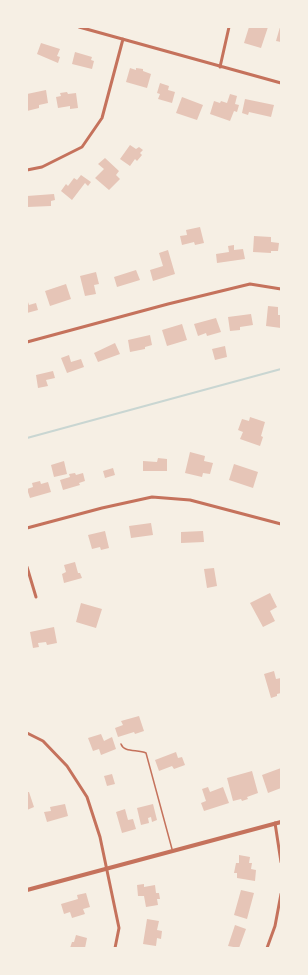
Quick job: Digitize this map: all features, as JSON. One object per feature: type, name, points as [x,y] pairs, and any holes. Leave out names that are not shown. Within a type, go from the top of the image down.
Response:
[{"type":"street","points":[[78,27],[281,83]]},
{"type":"street","points":[[220,67],[229,27]]},
{"type":"street","points":[[27,170],[42,167],[82,147],[102,118],[123,40]]},
{"type":"street","points":[[27,342],[168,304],[250,284],[281,289]]},
{"type":"street","points":[[27,528],[102,508],[152,497],[190,500],[281,524]]},
{"type":"street","points":[[27,567],[36,597]]},
{"type":"street","points":[[27,733],[43,741],[68,766],[86,797],[100,837],[108,869],[119,928],[115,948]]},
{"type":"street","points":[[27,890],[281,822]]},
{"type":"street","points":[[275,823],[281,862]]},
{"type":"street","points":[[267,948],[274,926],[281,894]]},
{"type":"lane","points":[[121,744],[126,750],[146,753],[173,851]]},
{"type":"building","points":[[249,27],[268,27],[261,48],[244,43]]},
{"type":"building","points":[[281,27],[281,42],[276,41]]},
{"type":"building","points":[[41,43],[60,49],[57,56],[60,57],[58,63],[37,54]]},
{"type":"building","points":[[75,52],[92,57],[91,60],[94,61],[92,69],[72,64]]},
{"type":"building","points":[[130,68],[136,70],[136,68],[143,69],[143,71],[151,74],[147,88],[126,82]]},
{"type":"building","points":[[160,83],[169,86],[168,90],[175,92],[172,103],[158,99],[160,94],[157,93]]},
{"type":"building","points":[[46,90],[48,103],[39,105],[39,108],[27,111],[27,94]]},
{"type":"building","points":[[67,92],[68,94],[76,93],[78,108],[70,109],[70,106],[58,108],[56,97],[61,96],[60,93]]},
{"type":"building","points":[[230,94],[237,96],[235,104],[239,105],[237,112],[234,111],[230,121],[210,114],[214,101],[227,103]]},
{"type":"building","points":[[182,97],[203,105],[197,120],[176,113]]},
{"type":"building","points":[[245,99],[274,105],[271,117],[249,112],[248,115],[242,113]]},
{"type":"building","points":[[130,145],[136,149],[139,147],[143,150],[140,153],[142,155],[137,161],[135,159],[130,166],[120,159]]},
{"type":"building","points":[[105,158],[119,171],[116,175],[120,179],[109,190],[95,178],[104,169],[98,164]]},
{"type":"building","points":[[81,175],[91,182],[88,186],[85,183],[72,200],[61,191],[66,184],[68,186],[74,178],[77,180]]},
{"type":"building","points":[[54,194],[55,200],[51,201],[51,206],[27,207],[27,196]]},
{"type":"building","points":[[200,227],[204,243],[195,245],[194,242],[182,245],[180,236],[187,235],[186,230]]},
{"type":"building","points":[[254,236],[271,237],[271,242],[279,243],[278,251],[271,251],[271,253],[253,252]]},
{"type":"building","points":[[234,245],[234,250],[243,249],[245,259],[217,263],[216,254],[229,252],[228,246]]},
{"type":"building","points":[[168,250],[175,274],[153,281],[150,270],[163,266],[159,253]]},
{"type":"building","points":[[136,270],[140,280],[117,287],[114,277]]},
{"type":"building","points":[[96,272],[99,284],[94,285],[96,294],[85,296],[80,276]]},
{"type":"building","points":[[66,284],[71,299],[50,306],[45,291]]},
{"type":"building","points":[[27,299],[29,305],[36,303],[38,310],[27,313]]},
{"type":"building","points":[[268,306],[278,307],[278,315],[281,315],[281,328],[266,326]]},
{"type":"building","points":[[251,314],[253,325],[240,327],[240,330],[230,331],[228,317]]},
{"type":"building","points":[[216,318],[221,332],[207,336],[206,333],[198,336],[194,324]]},
{"type":"building","points":[[182,324],[187,340],[167,346],[162,330]]},
{"type":"building","points":[[150,335],[152,345],[145,347],[145,349],[130,352],[128,340]]},
{"type":"building","points":[[115,343],[120,354],[98,362],[94,353]]},
{"type":"building","points":[[225,346],[227,357],[215,360],[212,349]]},
{"type":"building","points":[[69,355],[71,362],[81,359],[84,367],[67,373],[61,358]]},
{"type":"building","points":[[53,371],[55,378],[46,380],[48,386],[38,388],[36,375]]},
{"type":"building","points":[[250,417],[265,422],[260,446],[240,439],[243,432],[238,430],[242,419],[249,421]]},
{"type":"building","points":[[190,452],[205,456],[204,461],[213,463],[210,474],[203,473],[202,477],[185,473]]},
{"type":"building","points":[[158,458],[167,459],[167,471],[143,471],[143,461],[157,462]]},
{"type":"building","points":[[64,461],[67,474],[54,477],[51,465]]},
{"type":"building","points":[[234,464],[258,472],[253,488],[229,480]]},
{"type":"building","points":[[113,468],[115,475],[105,478],[103,471]]},
{"type":"building","points":[[75,473],[76,475],[83,473],[85,481],[79,483],[80,485],[63,490],[60,480],[70,477],[69,474]]},
{"type":"building","points":[[40,481],[41,484],[48,482],[51,492],[30,498],[27,489],[33,487],[32,483]]},
{"type":"building","points":[[151,523],[153,535],[131,538],[129,526]]},
{"type":"building","points":[[105,531],[109,548],[101,550],[100,547],[92,549],[88,535]]},
{"type":"building","points":[[203,531],[204,542],[181,543],[181,532]]},
{"type":"building","points":[[75,562],[78,573],[80,573],[82,578],[64,583],[62,574],[66,572],[64,565]]},
{"type":"building","points":[[214,568],[217,586],[207,588],[204,569]]},
{"type":"building","points":[[270,593],[277,607],[270,611],[275,621],[263,627],[250,603]]},
{"type":"building","points":[[81,603],[102,609],[96,628],[76,622]]},
{"type":"building","points":[[54,627],[57,643],[47,645],[46,642],[38,643],[39,647],[33,648],[30,632]]},
{"type":"building","points":[[274,671],[276,679],[281,678],[281,693],[271,698],[264,674]]},
{"type":"building","points":[[139,716],[144,731],[135,734],[134,732],[118,737],[115,728],[123,725],[121,721]]},
{"type":"building","points":[[101,734],[104,741],[112,737],[116,749],[101,755],[99,749],[93,751],[88,738]]},
{"type":"building","points":[[176,752],[178,758],[182,757],[185,765],[174,769],[172,766],[159,771],[155,760]]},
{"type":"building","points":[[281,768],[281,788],[268,793],[262,775]]},
{"type":"building","points":[[252,771],[258,793],[247,797],[248,799],[242,801],[241,799],[233,801],[227,778]]},
{"type":"building","points":[[112,774],[115,784],[107,786],[104,776]]},
{"type":"building","points":[[208,787],[210,792],[223,787],[229,803],[204,811],[201,803],[206,801],[202,789]]},
{"type":"building","points":[[27,792],[29,792],[34,807],[27,810]]},
{"type":"building","points":[[65,804],[68,816],[47,822],[44,812],[51,811],[50,807]]},
{"type":"building","points":[[153,804],[157,820],[152,822],[151,817],[148,818],[149,823],[141,825],[137,808]]},
{"type":"building","points":[[125,809],[128,820],[133,819],[136,829],[122,833],[116,812]]},
{"type":"building","points":[[239,855],[250,857],[249,863],[252,863],[251,869],[256,870],[255,881],[237,878],[237,873],[234,873],[236,863],[239,863]]},
{"type":"building","points":[[144,884],[144,887],[155,885],[156,893],[159,893],[160,899],[157,899],[158,905],[146,907],[144,896],[138,896],[137,885]]},
{"type":"building","points":[[241,890],[254,893],[247,919],[234,915]]},
{"type":"building","points":[[86,893],[90,907],[83,909],[85,914],[72,918],[70,912],[64,914],[61,904],[78,899],[77,895]]},
{"type":"building","points":[[147,919],[159,921],[157,930],[162,931],[161,939],[157,938],[156,946],[143,944]]},
{"type":"building","points":[[235,925],[246,929],[239,948],[228,946]]},
{"type":"building","points":[[76,935],[87,938],[85,948],[70,948]]},
{"type":"waterway","points":[[27,438],[281,369]]}]
